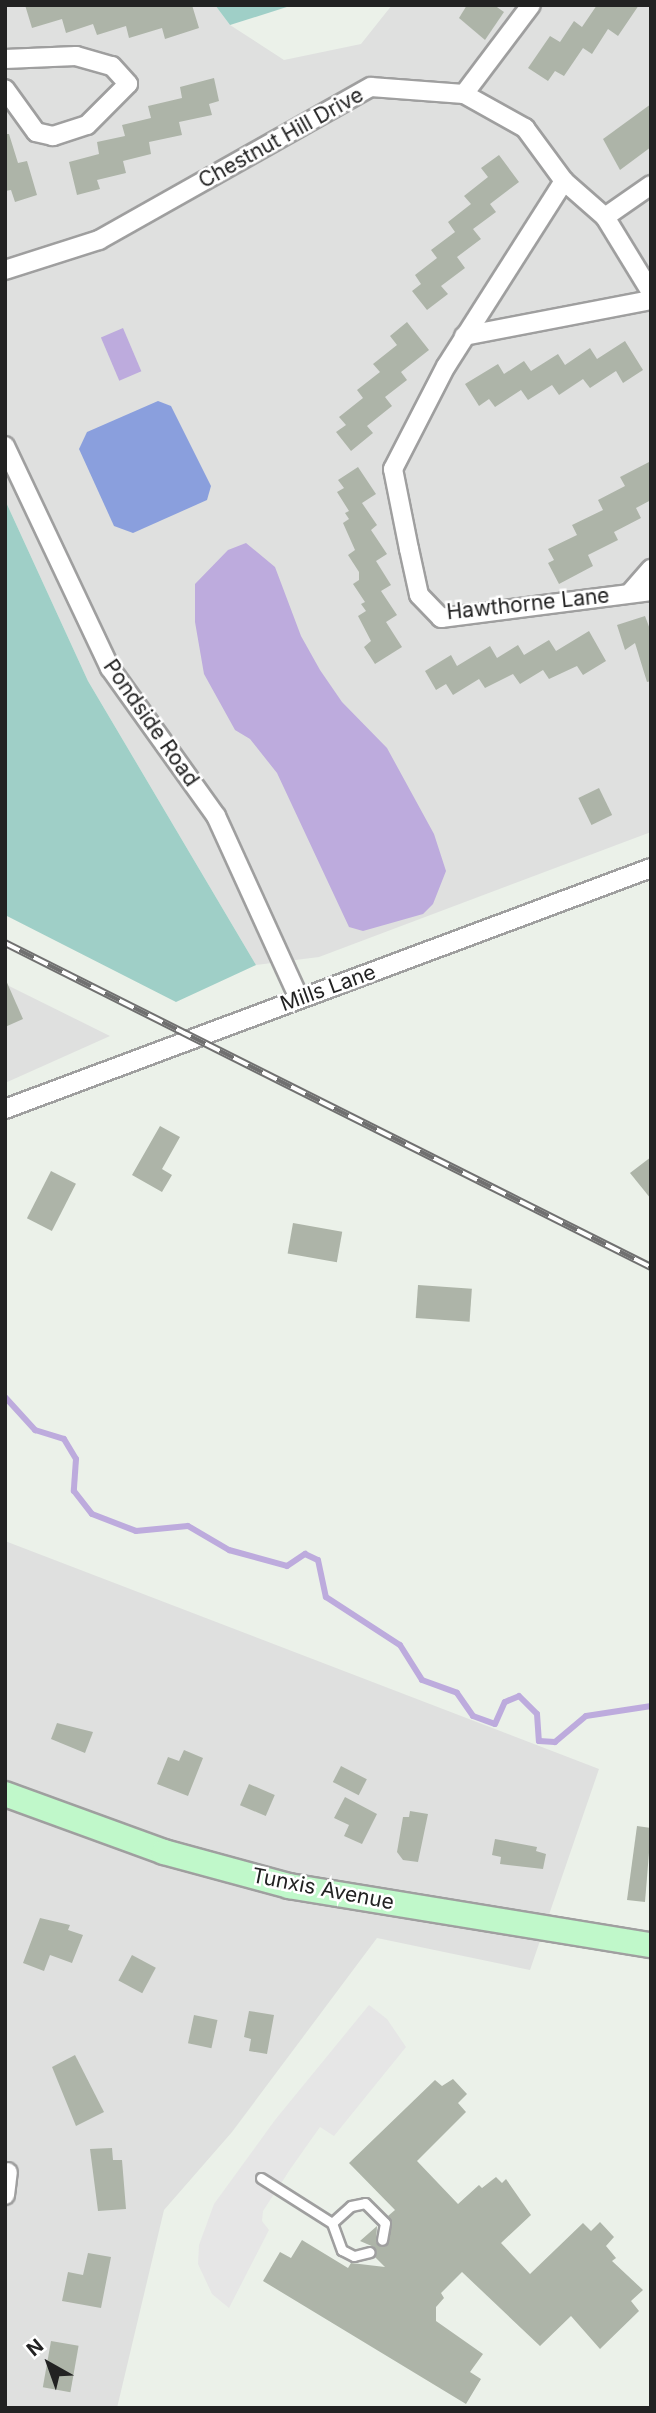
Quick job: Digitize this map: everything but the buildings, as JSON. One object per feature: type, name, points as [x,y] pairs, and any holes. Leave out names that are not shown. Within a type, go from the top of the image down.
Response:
[{"type":"main road","name":"Tunxis Avenue","points":[[5,1794],[164,1852],[289,1886],[651,1945]]},
{"type":"street","points":[[464,94],[531,5]]},
{"type":"street","points":[[5,59],[76,56],[112,66],[128,84],[87,125],[53,136],[36,132],[5,89]]},
{"type":"street","name":"Chestnut Hill Drive","points":[[5,270],[99,240],[371,87],[464,94],[525,128],[564,181],[605,217],[651,292]]},
{"type":"street","name":"Hawthorne Lane","points":[[564,181],[464,336],[393,469],[419,595],[442,618],[651,591]]},
{"type":"street","points":[[605,217],[651,185]]},
{"type":"street","points":[[464,336],[651,300]]},
{"type":"street","name":"Pondside Road","points":[[5,446],[110,668],[216,816],[299,998]]},
{"type":"street","name":"Hawthorne Lane","points":[[630,593],[651,569]]},
{"type":"street","name":"Mills Lane","points":[[5,1109],[651,868]]},
{"type":"street","points":[[5,2195],[8,2172]]},
{"type":"lane","points":[[261,2178],[332,2223],[342,2250],[354,2256],[370,2252]]},
{"type":"lane","points":[[332,2223],[351,2206],[365,2203],[385,2223],[382,2240]]},
{"type":"shaded area","points":[[5,5],[215,5],[230,25],[284,60],[361,44],[392,5],[651,5],[651,832],[319,957],[256,965],[88,681],[5,500]]},
{"type":"shaded area","points":[[215,5],[293,5],[230,25]]},
{"type":"shaded area","points":[[123,328],[141,371],[119,381],[101,337]]},
{"type":"shaded area","points":[[158,401],[171,406],[211,486],[207,500],[133,533],[114,526],[79,449],[87,432]]},
{"type":"shaded area","points":[[5,500],[88,681],[256,965],[176,1002],[5,915]]},
{"type":"shaded area","points":[[246,543],[275,567],[301,636],[320,670],[342,702],[387,748],[434,834],[446,871],[433,904],[423,914],[363,931],[349,927],[277,773],[250,739],[235,730],[204,674],[195,622],[195,584],[228,550]]},
{"type":"shaded area","points":[[5,984],[110,1036],[5,1083]]},
{"type":"shaded area","points":[[5,1541],[599,1769],[530,1970],[377,1938],[232,2132],[164,2210],[117,2408],[5,2408]]},
{"type":"shaded area","points":[[369,2005],[387,2019],[406,2047],[334,2136],[320,2127],[291,2168],[263,2211],[262,2221],[269,2230],[229,2308],[212,2294],[198,2264],[199,2245],[214,2204],[275,2120]]},
{"type":"waterway","points":[[5,1397],[35,1430],[64,1439],[76,1459],[74,1491],[92,1514],[136,1531],[188,1526],[229,1550],[287,1566],[305,1554],[318,1560],[326,1597],[400,1645],[422,1680],[457,1693],[473,1716],[495,1724],[505,1702],[519,1696],[537,1714],[539,1741],[555,1742],[586,1716],[651,1706]]},
{"type":"railway","points":[[5,943],[651,1267]]}]
